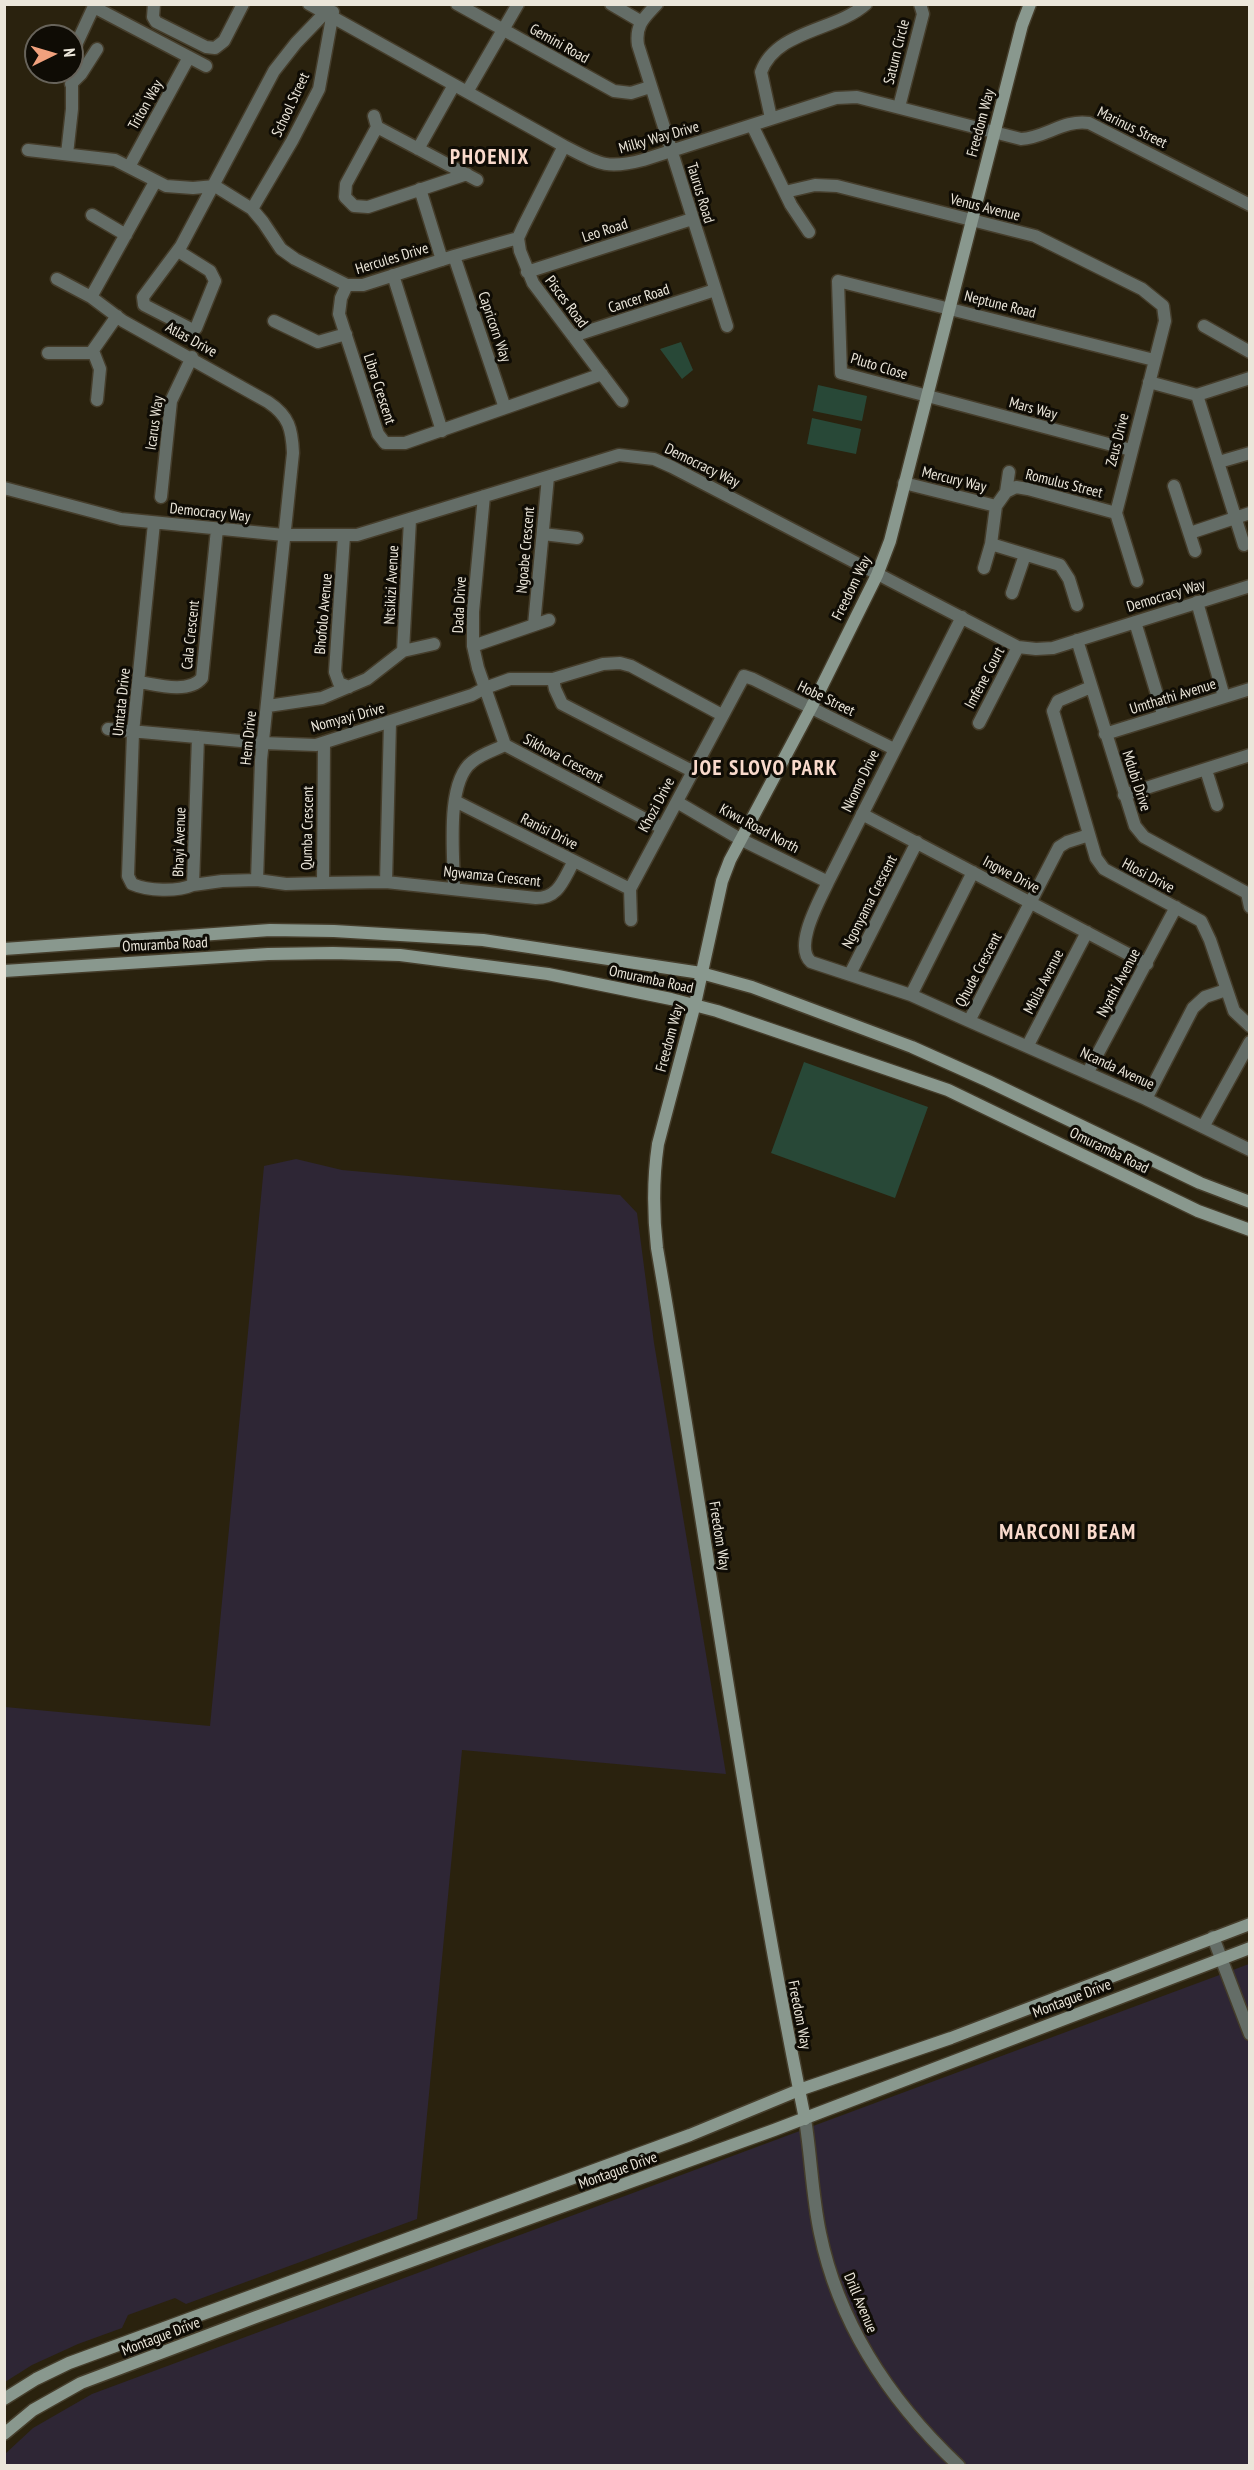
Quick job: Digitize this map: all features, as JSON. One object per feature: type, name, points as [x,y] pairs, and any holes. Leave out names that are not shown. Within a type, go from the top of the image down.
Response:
[{"type":"main road","name":"Freedom Way","points":[[805,2119],[772,1953],[742,1782],[655,1232],[654,1186],[658,1144],[695,1004],[722,881],[740,839],[811,708],[877,574],[890,541],[971,220],[1022,25],[1030,4]]},
{"type":"main road","name":"Omuramba Road","points":[[4,949],[270,930],[373,932],[483,940],[701,973],[752,987],[912,1047],[1200,1183],[1250,1202]]},
{"type":"main road","name":"Omuramba Road","points":[[4,971],[268,954],[400,955],[548,974],[695,1004],[948,1090],[1198,1212],[1250,1230]]},
{"type":"main road","name":"Montague Drive","points":[[4,2399],[36,2379],[69,2363],[690,2134],[799,2090],[951,2038],[1250,1924]]},
{"type":"main road","name":"Montague Drive","points":[[4,2434],[33,2410],[81,2383],[256,2317],[805,2119],[1250,1948]]},
{"type":"street","points":[[153,11],[161,26],[215,48],[224,41],[243,4]]},
{"type":"street","name":"Milky Way Drive","points":[[309,4],[330,10],[454,85],[564,146],[607,166],[623,166],[844,97],[857,97],[899,107],[994,134]]},
{"type":"street","name":"Gemini Road","points":[[458,4],[614,91],[630,93],[650,87]]},
{"type":"street","points":[[467,92],[518,4]]},
{"type":"street","points":[[611,4],[640,21],[657,4]]},
{"type":"street","points":[[771,118],[761,72],[771,55],[789,42],[851,15],[866,4]]},
{"type":"street","name":"Saturn Circle","points":[[899,107],[923,14],[920,4]]},
{"type":"street","points":[[84,29],[95,6],[206,66]]},
{"type":"street","name":"School Street","points":[[178,251],[210,270],[215,281],[196,328],[193,330],[144,305],[142,299],[178,251],[215,186],[274,70],[330,10]]},
{"type":"street","name":"School Street","points":[[252,209],[319,89],[330,10]]},
{"type":"street","name":"Taurus Road","points":[[640,21],[636,36],[638,45],[727,326]]},
{"type":"street","points":[[84,69],[97,49]]},
{"type":"street","name":"Triton Way","points":[[129,167],[189,57]]},
{"type":"street","points":[[67,154],[72,84]]},
{"type":"street","points":[[418,149],[454,85]]},
{"type":"street","name":"Marinus Street","points":[[994,134],[1021,139],[1033,138],[1070,123],[1078,121],[1089,123],[1250,205]]},
{"type":"street","points":[[375,122],[418,149],[472,177],[420,189],[368,207],[359,208],[348,202],[344,192],[346,183],[375,122]]},
{"type":"street","points":[[752,125],[785,192],[809,232]]},
{"type":"street","points":[[518,238],[564,146]]},
{"type":"street","points":[[28,150],[115,159],[155,182],[178,188],[215,186]]},
{"type":"street","points":[[91,297],[155,182]]},
{"type":"street","name":"Venus Avenue","points":[[785,192],[815,184],[837,186],[1043,239],[1142,289],[1163,306]]},
{"type":"street","name":"Hercules Drive","points":[[215,186],[252,209],[281,249],[347,285],[363,285],[518,238]]},
{"type":"street","name":"Capricorn Way","points":[[420,189],[505,408]]},
{"type":"street","points":[[93,215],[126,235]]},
{"type":"street","name":"Leo Road","points":[[527,272],[692,219]]},
{"type":"street","name":"Pisces Road","points":[[518,238],[527,272],[621,401]]},
{"type":"street","points":[[393,275],[442,431]]},
{"type":"street","name":"Atlas Drive","points":[[57,279],[281,410],[292,435],[293,453],[284,535]]},
{"type":"street","name":"Neptune Road","points":[[838,281],[1154,360]]},
{"type":"street","name":"Pluto Close","points":[[838,281],[841,374],[927,396]]},
{"type":"street","name":"Libra Crescent","points":[[347,285],[338,309],[380,438],[385,443],[398,444],[505,408]]},
{"type":"street","name":"Cancer Road","points":[[573,336],[715,290]]},
{"type":"street","name":"Zeus Drive","points":[[1116,513],[1165,321],[1163,306]]},
{"type":"street","points":[[48,352],[84,354],[93,351],[117,315]]},
{"type":"street","points":[[274,321],[318,342],[346,334]]},
{"type":"street","points":[[1204,326],[1250,352]]},
{"type":"street","points":[[93,351],[100,369],[97,400]]},
{"type":"street","name":"Icarus Way","points":[[161,497],[171,401],[192,357]]},
{"type":"street","points":[[505,408],[602,374]]},
{"type":"street","points":[[1149,382],[1197,395],[1250,378]]},
{"type":"street","points":[[1197,395],[1244,545]]},
{"type":"street","name":"Mars Way","points":[[927,396],[1131,450]]},
{"type":"street","points":[[1219,462],[1250,453]]},
{"type":"street","name":"Democracy Way","points":[[4,488],[121,519],[284,535],[344,536],[375,532],[618,455],[654,459],[700,481],[1018,647],[1045,649],[1250,586]]},
{"type":"street","points":[[984,568],[991,543],[996,506],[1006,492],[1009,472]]},
{"type":"street","name":"Ngoabe Crescent","points":[[534,625],[548,477]]},
{"type":"street","name":"Mercury Way","points":[[904,483],[996,506]]},
{"type":"street","points":[[1174,486],[1195,551]]},
{"type":"street","name":"Romulus Street","points":[[1006,492],[1016,488],[1028,489],[1116,513]]},
{"type":"street","name":"Dada Drive","points":[[484,496],[473,612],[473,646],[505,746]]},
{"type":"street","points":[[1116,513],[1137,581]]},
{"type":"street","points":[[1190,533],[1250,513]]},
{"type":"street","name":"Ntsikizi Avenue","points":[[403,651],[410,520]]},
{"type":"street","name":"Umtata Drive","points":[[132,884],[128,876],[133,733],[154,522]]},
{"type":"street","name":"Cala Crescent","points":[[139,682],[171,687],[190,686],[202,678],[217,529]]},
{"type":"street","points":[[543,534],[577,538]]},
{"type":"street","name":"Hem Drive","points":[[257,880],[263,743],[284,535]]},
{"type":"street","name":"Bhofolo Avenue","points":[[344,536],[335,672],[339,683],[349,687]]},
{"type":"street","points":[[991,543],[1060,565],[1069,579],[1077,605]]},
{"type":"street","points":[[1012,593],[1024,555]]},
{"type":"street","points":[[1197,602],[1224,697]]},
{"type":"street","name":"Nkomo Drive","points":[[850,974],[811,962],[806,957],[804,947],[813,916],[894,749],[962,617]]},
{"type":"street","points":[[473,646],[549,620]]},
{"type":"street","points":[[1134,622],[1163,714]]},
{"type":"street","name":"Mdubi Drive","points":[[1077,640],[1135,826],[1144,837],[1248,890],[1250,908]]},
{"type":"street","points":[[268,706],[322,698],[367,679],[403,651],[434,644]]},
{"type":"street","name":"Imfene Court","points":[[979,723],[1018,647]]},
{"type":"street","name":"Nomyayi Drive","points":[[108,729],[263,743],[324,743],[472,695],[510,679],[553,680],[603,664],[620,663],[631,666],[722,715]]},
{"type":"street","name":"Hobe Street","points":[[745,676],[894,749]]},
{"type":"street","name":"Khozi Drive","points":[[631,920],[630,889],[745,676]]},
{"type":"street","points":[[553,680],[562,704],[692,771]]},
{"type":"street","name":"Hlosi Drive","points":[[1091,687],[1058,701],[1053,711],[1096,858],[1104,869],[1201,921],[1234,1011],[1250,1026]]},
{"type":"street","name":"Umthathi Avenue","points":[[1106,734],[1163,714],[1250,689]]},
{"type":"street","points":[[386,882],[390,722]]},
{"type":"street","name":"Bhayi Avenue","points":[[132,884],[141,888],[172,889],[193,885],[198,737]]},
{"type":"street","name":"Qumba Crescent","points":[[257,880],[286,884],[323,883],[324,743]]},
{"type":"street","name":"Sikhova Crescent","points":[[454,889],[455,801],[459,779],[471,762],[505,746],[662,828]]},
{"type":"street","points":[[1124,795],[1250,755]]},
{"type":"street","points":[[1206,770],[1217,805]]},
{"type":"street","name":"Ranisi Drive","points":[[455,801],[630,889]]},
{"type":"street","name":"Kiwu Road North","points":[[677,802],[740,839],[828,882]]},
{"type":"street","name":"Ingwe Drive","points":[[862,814],[1147,963]]},
{"type":"street","name":"Qhude Crescent","points":[[911,995],[969,1021],[1059,847],[1089,835]]},
{"type":"street","name":"Ngonyama Crescent","points":[[850,974],[917,842]]},
{"type":"street","name":"Ngwamza Crescent","points":[[323,883],[386,882],[549,898],[555,894],[574,861]]},
{"type":"street","points":[[850,974],[911,995],[974,872]]},
{"type":"street","points":[[193,885],[257,880]]},
{"type":"street","name":"Nyathi Avenue","points":[[1088,1072],[1176,908]]},
{"type":"street","name":"Mbila Avenue","points":[[1028,1045],[1087,932]]},
{"type":"street","points":[[1146,1099],[1193,1008],[1205,997],[1226,990]]},
{"type":"street","name":"Ncanda Avenue","points":[[969,1021],[1088,1072],[1250,1150]]},
{"type":"street","points":[[1203,1127],[1250,1042]]},
{"type":"street","points":[[1213,1937],[1250,2034]]},
{"type":"street","name":"Drill Avenue","points":[[805,2119],[820,2235],[838,2295],[849,2320],[886,2385],[938,2446],[959,2466]]},
{"type":"shaded area","points":[[296,1159],[342,1170],[620,1195],[637,1213],[654,1343],[726,1774],[462,1750],[417,2219],[186,2304],[175,2298],[128,2315],[122,2328],[78,2344],[32,2365],[5,2382],[5,1707],[210,1726],[264,1166]]},
{"type":"shaded area","points":[[1249,1964],[1249,2465],[5,2466],[5,2454],[33,2428],[92,2394]]},
{"type":"green space","points":[[681,342],[693,370],[682,379],[660,349]]},
{"type":"green space","points":[[818,385],[867,396],[862,421],[813,411]]},
{"type":"green space","points":[[812,418],[861,429],[856,454],[807,444]]},
{"type":"green space","points":[[804,1062],[928,1107],[895,1198],[771,1153]]},
{"type":"district","name":"PHOENIX","points":[[490,158]]},
{"type":"district","name":"JOE SLOVO PARK","points":[[765,769]]},
{"type":"district","name":"MARCONI BEAM","points":[[1068,1533]]}]
